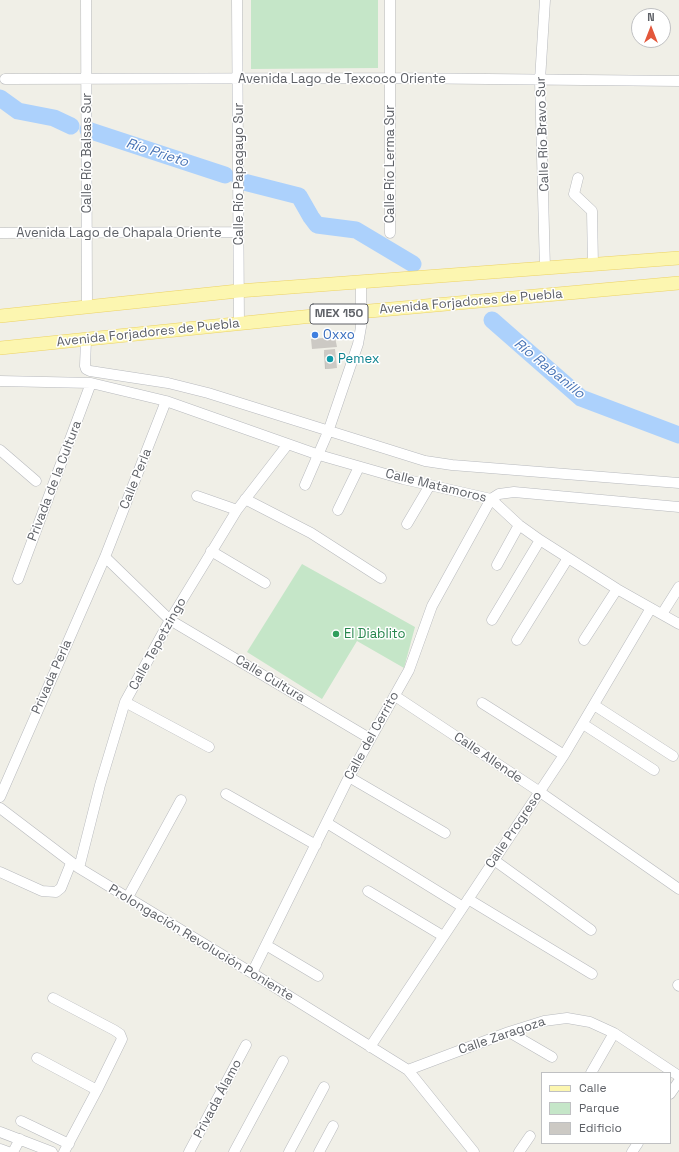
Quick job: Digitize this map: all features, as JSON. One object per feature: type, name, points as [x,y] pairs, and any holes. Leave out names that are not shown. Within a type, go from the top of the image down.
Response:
[{"type":"main road","name":"Avenida Forjadores de Puebla","points":[[0,316],[238,291],[679,258]]},
{"type":"main road","name":"Avenida Forjadores de Puebla","points":[[0,348],[362,312],[679,283]]},
{"type":"street","name":"Calle Río Balsas Sur","points":[[86,0],[87,79],[85,135],[87,307]]},
{"type":"street","name":"Calle Río Papagayo Sur","points":[[237,0],[239,79],[239,324]]},
{"type":"street","name":"Calle Río Lerma Sur","points":[[390,0],[390,233]]},
{"type":"street","name":"Calle Río Bravo Sur","points":[[545,0],[540,80],[545,269]]},
{"type":"street","name":"Avenida Lago de Texcoco Oriente","points":[[5,79],[390,78],[679,82]]},
{"type":"street","points":[[578,178],[574,194],[592,210],[593,265]]},
{"type":"street","name":"Avenida Lago de Chapala Oriente","points":[[0,233],[239,232]]},
{"type":"street","points":[[305,485],[328,432],[356,351],[362,327],[361,282]]},
{"type":"street","points":[[86,340],[85,366],[86,369],[90,371],[168,384],[208,393],[399,454],[445,464],[679,483]]},
{"type":"street","name":"Calle Matamoros","points":[[0,381],[91,384],[166,401],[319,455],[430,485],[479,495],[491,500],[519,525],[540,540],[617,589],[679,624]]},
{"type":"street","name":"Privada de la Cultura","points":[[18,579],[91,384]]},
{"type":"street","name":"Calle Perla","points":[[105,557],[166,401]]},
{"type":"street","name":"Calle Tepetzingo","points":[[0,872],[42,891],[56,892],[61,888],[75,865],[125,702],[170,620],[237,510],[288,444]]},
{"type":"street","name":"Privada de la Cultura","points":[[0,450],[36,481]]},
{"type":"street","points":[[338,510],[359,467]]},
{"type":"street","points":[[407,524],[430,485]]},
{"type":"street","points":[[491,500],[499,494],[514,492],[679,507]]},
{"type":"street","points":[[197,496],[237,510]]},
{"type":"street","points":[[245,499],[311,533],[381,578]]},
{"type":"street","name":"Calle del Cerrito","points":[[252,973],[327,823],[348,777],[369,738],[395,696],[415,656],[432,606],[491,500]]},
{"type":"street","points":[[496,565],[519,525]]},
{"type":"street","points":[[492,620],[540,540]]},
{"type":"street","points":[[211,552],[265,583]]},
{"type":"street","name":"Calle Cultura","points":[[105,557],[170,620],[369,738]]},
{"type":"street","name":"Privada Perla","points":[[0,797],[105,557]]},
{"type":"street","points":[[517,640],[568,558]]},
{"type":"street","points":[[662,614],[679,587]]},
{"type":"street","points":[[584,640],[617,589]]},
{"type":"street","name":"Calle Progreso","points":[[370,1047],[564,755],[651,608]]},
{"type":"street","name":"Calle Allende","points":[[395,696],[540,792],[678,888]]},
{"type":"street","points":[[125,702],[209,748]]},
{"type":"street","points":[[482,703],[564,755]]},
{"type":"street","points":[[594,705],[673,756]]},
{"type":"street","points":[[583,724],[654,770]]},
{"type":"street","points":[[348,777],[445,833]]},
{"type":"street","points":[[226,794],[316,845]]},
{"type":"street","points":[[128,897],[181,800]]},
{"type":"street","name":"Prolongación Revolución Poniente","points":[[0,808],[75,865],[408,1070],[474,1152]]},
{"type":"street","points":[[327,823],[592,974]]},
{"type":"street","points":[[494,860],[591,930]]},
{"type":"street","points":[[368,891],[443,936]]},
{"type":"street","points":[[266,945],[318,976]]},
{"type":"street","points":[[21,1121],[66,1148],[121,1044],[120,1034],[53,998]]},
{"type":"street","name":"Calle Zaragoza","points":[[408,1070],[509,1032],[544,1021],[567,1018],[590,1022],[614,1034],[679,1076]]},
{"type":"street","points":[[509,1032],[552,1057]]},
{"type":"street","points":[[592,1072],[614,1034]]},
{"type":"street","name":"Privada Álamo","points":[[189,1152],[246,1045]]},
{"type":"street","points":[[37,1058],[97,1090]]},
{"type":"street","points":[[234,1152],[283,1061]]},
{"type":"street","points":[[671,1093],[679,1081]]},
{"type":"street","points":[[289,1152],[324,1087]]},
{"type":"street","points":[[320,1152],[333,1126]]},
{"type":"street","points":[[0,1132],[52,1152]]},
{"type":"street","points":[[519,1152],[530,1136]]},
{"type":"street","points":[[13,1152],[20,1139]]},
{"type":"street","points":[[0,1150],[8,1152]]},
{"type":"green space","points":[[251,0],[378,0],[378,68],[251,69]]},
{"type":"green space","name":"El Diablito","points":[[302,564],[415,627],[404,668],[357,641],[322,699],[247,652]]},
{"type":"building","points":[[335,337],[337,347],[312,349],[311,339]]},
{"type":"building","name":"Pemex","points":[[335,349],[337,368],[326,369],[324,350]]},
{"type":"waterway","name":"Río Prieto","points":[[0,98],[18,111],[54,118],[71,126]]},
{"type":"waterway","name":"Río Prieto","points":[[88,130],[225,175]]},
{"type":"waterway","name":"Río Prieto","points":[[240,181],[299,196],[317,225],[356,230],[413,264]]},
{"type":"waterway","name":"Río Rabanillo","points":[[492,320],[581,398],[679,435]]},
{"type":"place","name":"Oxxo","points":[[315,335]]},
{"type":"place","name":"Pemex","points":[[330,359]]},
{"type":"place","name":"El Diablito","points":[[336,634]]}]
